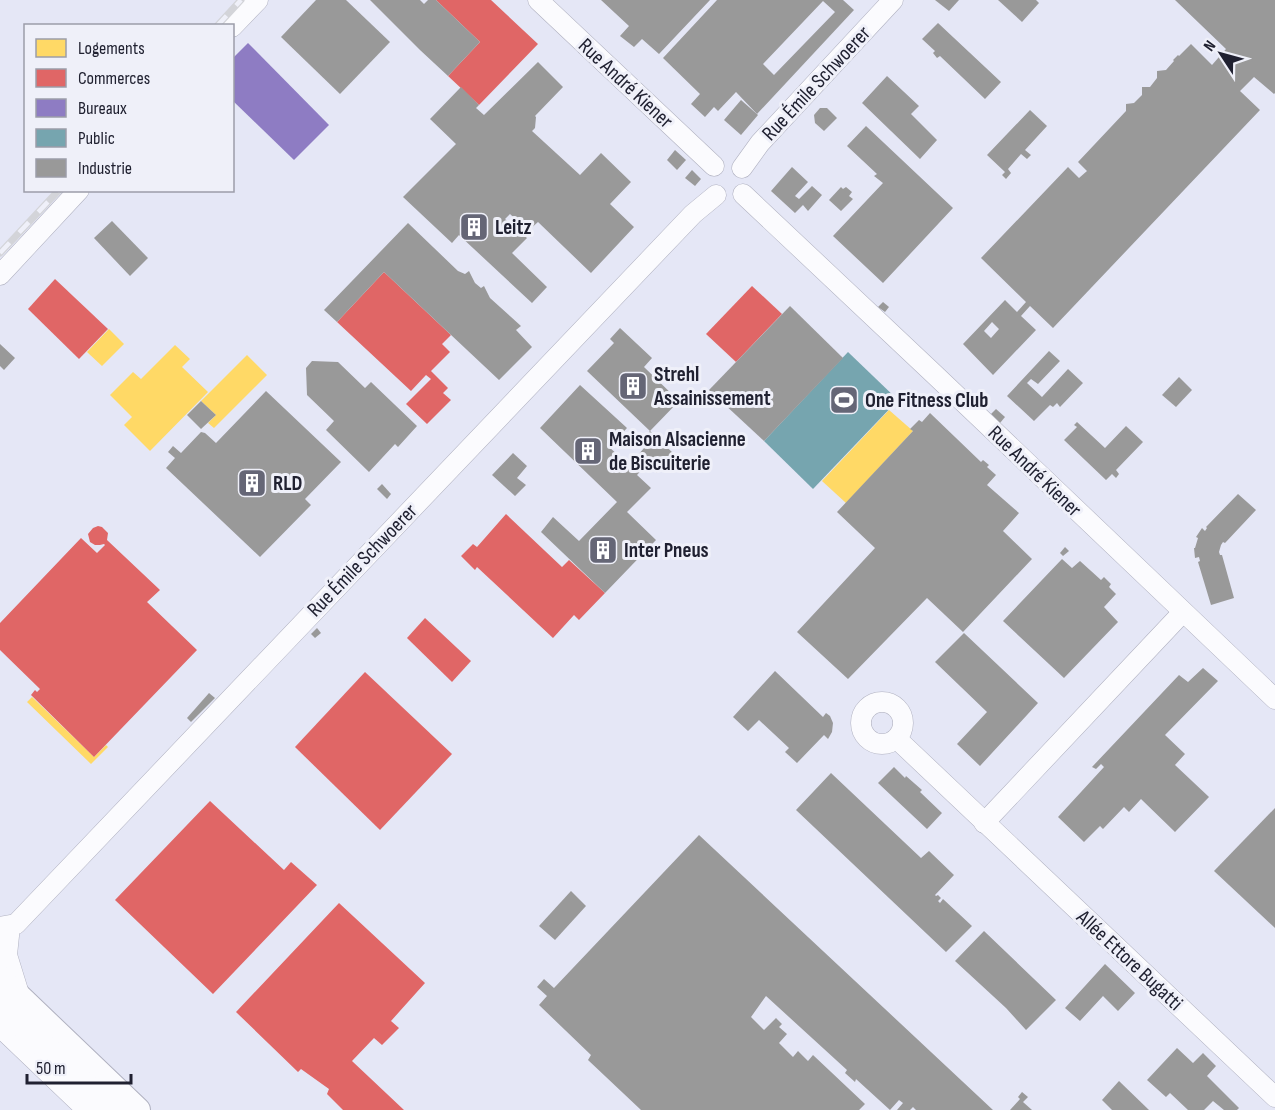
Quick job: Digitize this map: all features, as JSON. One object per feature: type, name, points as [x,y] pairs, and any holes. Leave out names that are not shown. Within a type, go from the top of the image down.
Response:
[{"type":"main road","points":[[0,978],[10,1001],[112,1110]]},
{"type":"main road","points":[[10,1001],[138,1110]]},
{"type":"street","points":[[234,25],[258,0]]},
{"type":"street","name":"Rue André Kiener","points":[[538,0],[714,166]]},
{"type":"street","name":"Rue Émile Schwoerer","points":[[742,168],[760,143],[893,0]]},
{"type":"street","points":[[728,163],[742,168],[747,180],[743,194],[731,199],[716,195],[709,181],[714,166],[728,163]]},
{"type":"street","points":[[0,275],[77,192]]},
{"type":"street","name":"Rue André Kiener","points":[[743,194],[1275,699]]},
{"type":"street","name":"Rue Émile Schwoerer","points":[[5,927],[16,924],[693,214],[716,195]]},
{"type":"street","points":[[984,823],[1183,612]]},
{"type":"street","name":"Allée Ettore Bugatti","points":[[897,739],[1275,1097]]},
{"type":"street","points":[[5,927],[10,1001]]},
{"type":"street","points":[[0,1027],[87,1110]]},
{"type":"building: Logements","points":[[109,329],[124,344],[102,366],[87,352]]},
{"type":"building: Logements","points":[[175,345],[190,359],[182,367],[208,392],[150,451],[124,425],[132,417],[110,395],[133,372],[141,379]]},
{"type":"building: Logements","points":[[247,355],[267,375],[214,428],[208,423],[216,415],[201,401]]},
{"type":"building: Logements","points":[[889,410],[913,431],[846,503],[822,481]]},
{"type":"building: Logements","points":[[32,697],[94,757],[106,745],[108,747],[91,764],[27,702]]},
{"type":"building: Commerces","points":[[436,0],[491,0],[538,44],[479,105],[448,76],[480,42]]},
{"type":"building: Commerces","points":[[384,272],[451,335],[442,344],[450,352],[431,371],[448,388],[443,393],[451,400],[427,424],[406,404],[431,379],[426,375],[411,391],[337,322]]},
{"type":"building: Commerces","points":[[55,279],[108,329],[79,359],[28,309]]},
{"type":"building: Commerces","points":[[752,286],[782,314],[736,362],[706,334]]},
{"type":"building: Commerces","points":[[506,514],[562,567],[569,560],[605,593],[579,620],[574,615],[553,638],[477,567],[475,570],[461,556],[473,544],[477,547]]},
{"type":"building: Commerces","points":[[98,526],[108,533],[107,540],[160,590],[147,602],[197,650],[94,757],[31,695],[35,690],[37,692],[40,689],[0,650],[0,623],[81,538],[97,553],[105,545],[95,545],[90,542],[88,534]]},
{"type":"building: Commerces","points":[[425,618],[471,661],[452,682],[407,638]]},
{"type":"building: Commerces","points":[[365,672],[452,754],[380,830],[295,747]]},
{"type":"building: Commerces","points":[[210,801],[284,870],[291,862],[317,885],[213,994],[115,900]]},
{"type":"building: Commerces","points":[[339,903],[425,983],[391,1021],[399,1028],[382,1045],[374,1038],[352,1061],[404,1110],[343,1110],[327,1094],[329,1089],[301,1069],[298,1072],[236,1012]]},
{"type":"building: Bureaux","points":[[248,43],[329,125],[294,160],[234,102],[234,57]]},
{"type":"building: Public","points":[[848,352],[898,400],[813,489],[764,441]]},
{"type":"building: Industrie","points":[[316,0],[346,0],[390,42],[340,94],[281,37]]},
{"type":"building: Industrie","points":[[370,0],[420,0],[424,4],[428,0],[436,0],[480,42],[448,76]]},
{"type":"building: Industrie","points":[[601,0],[710,0],[659,54],[642,39],[634,47],[620,36],[629,26]]},
{"type":"building: Industrie","points":[[717,0],[843,0],[854,10],[757,114],[736,92],[718,111],[714,107],[705,117],[691,104],[700,94],[663,58]],"holes":[[[823,1],[835,12],[774,75],[763,64]]]},
{"type":"building: Industrie","points":[[935,0],[959,0],[949,11]]},
{"type":"building: Industrie","points":[[998,0],[1036,0],[1039,3],[1022,22]]},
{"type":"building: Industrie","points":[[1175,0],[1275,0],[1275,93],[1254,77],[1240,91],[1260,110],[1053,328],[1030,306],[1021,316],[1036,330],[993,375],[963,344],[1005,300],[1017,312],[1026,302],[981,258],[1068,167],[1079,178],[1087,171],[1078,162],[1126,111],[1126,104],[1134,103],[1142,95],[1142,87],[1150,87],[1157,78],[1157,71],[1166,70],[1173,60],[1191,44],[1212,65],[1226,49]],"holes":[[[992,322],[999,329],[991,338],[984,331]]]},
{"type":"building: Industrie","points":[[938,23],[1001,82],[985,99],[940,56],[937,58],[933,53],[935,51],[922,39]]},
{"type":"building: Industrie","points":[[538,62],[563,87],[535,116],[535,128],[532,131],[580,175],[601,153],[631,182],[610,204],[634,227],[591,273],[538,222],[528,231],[510,214],[505,219],[527,238],[512,253],[547,287],[532,303],[459,235],[452,243],[403,197],[456,144],[430,119],[461,87],[479,105],[476,108],[484,115]]},
{"type":"building: Industrie","points":[[887,76],[919,106],[911,114],[937,140],[920,159],[862,103]]},
{"type":"building: Industrie","points":[[741,100],[758,115],[741,135],[724,120]]},
{"type":"building: Industrie","points":[[820,108],[827,108],[837,118],[824,131],[815,123],[814,115]]},
{"type":"building: Industrie","points":[[1030,110],[1047,126],[1025,150],[1031,155],[1027,159],[1021,154],[1008,169],[1011,173],[1006,179],[1002,175],[1005,172],[987,155]]},
{"type":"building: Industrie","points":[[866,126],[953,208],[883,283],[833,236],[883,183],[874,176],[877,174],[847,146]]},
{"type":"building: Industrie","points":[[675,150],[686,160],[677,170],[667,160]]},
{"type":"building: Industrie","points":[[792,167],[808,182],[795,196],[799,199],[812,186],[822,195],[808,211],[803,205],[795,213],[771,191]]},
{"type":"building: Industrie","points":[[692,170],[701,179],[695,186],[685,178]]},
{"type":"building: Industrie","points":[[841,187],[843,189],[846,187],[852,192],[849,196],[853,199],[841,211],[829,200]]},
{"type":"building: Industrie","points":[[112,221],[148,258],[130,276],[94,238]]},
{"type":"building: Industrie","points":[[408,223],[458,271],[465,274],[469,271],[475,283],[481,288],[484,286],[490,298],[521,326],[516,330],[532,347],[499,380],[384,272],[337,322],[324,310]]},
{"type":"building: Industrie","points":[[883,302],[889,307],[885,312],[878,307]]},
{"type":"building: Industrie","points":[[790,306],[843,358],[764,441],[709,390]]},
{"type":"building: Industrie","name":"Strehl Assainissement","points":[[620,328],[652,358],[644,367],[679,401],[650,431],[587,371],[614,343],[610,339]]},
{"type":"building: Industrie","points":[[0,344],[15,358],[4,370],[0,366]]},
{"type":"building: Industrie","points":[[1049,351],[1060,361],[1038,384],[1031,379],[1027,383],[1042,397],[1068,369],[1083,383],[1060,407],[1057,403],[1053,407],[1050,405],[1034,421],[1007,396]]},
{"type":"building: Industrie","points":[[312,361],[338,362],[365,388],[371,382],[417,426],[398,447],[395,444],[369,472],[326,430],[334,421],[307,395],[306,368]]},
{"type":"building: Industrie","points":[[1179,377],[1192,390],[1176,407],[1162,395]]},
{"type":"building: Industrie","points":[[580,385],[627,428],[609,447],[629,465],[653,438],[648,433],[650,431],[674,454],[657,473],[647,464],[637,475],[651,488],[627,512],[656,540],[605,593],[541,532],[553,517],[579,541],[617,502],[540,428]]},
{"type":"building: Industrie","name":"RLD","points":[[266,391],[341,462],[305,499],[311,505],[260,557],[166,468],[175,458],[168,452],[173,446],[181,453],[201,432],[216,443]]},
{"type":"building: Industrie","points":[[201,401],[216,415],[201,429],[187,415]]},
{"type":"building: Industrie","points":[[996,409],[1005,417],[1000,423],[991,414]]},
{"type":"building: Industrie","points":[[930,413],[981,462],[983,460],[989,465],[987,467],[996,475],[987,485],[1019,513],[1003,531],[1032,559],[963,632],[927,598],[848,679],[797,632],[875,548],[837,512],[913,431],[910,429],[919,420],[922,422]]},
{"type":"building: Industrie","points":[[1077,422],[1105,448],[1126,426],[1143,442],[1116,470],[1119,474],[1116,478],[1112,474],[1106,480],[1064,440],[1077,427],[1074,425]]},
{"type":"building: Industrie","points":[[513,453],[527,466],[517,478],[526,485],[515,496],[492,475]]},
{"type":"building: Industrie","points":[[382,484],[391,494],[387,499],[377,489]]},
{"type":"building: Industrie","points":[[1238,494],[1256,510],[1225,543],[1223,542],[1219,552],[1222,555],[1234,598],[1211,605],[1198,562],[1199,557],[1195,558],[1194,548],[1198,538],[1196,537],[1202,528],[1205,531],[1206,527]]},
{"type":"building: Industrie","points":[[1065,547],[1069,551],[1063,556],[1060,553]]},
{"type":"building: Industrie","points":[[1062,559],[1072,568],[1080,561],[1101,580],[1104,577],[1111,584],[1109,587],[1116,594],[1104,607],[1118,622],[1064,678],[1003,621]]},
{"type":"building: Industrie","points":[[317,628],[321,633],[315,638],[311,634]]},
{"type":"building: Industrie","points":[[964,633],[1038,703],[980,766],[957,744],[987,712],[935,662]]},
{"type":"building: Industrie","points":[[1203,668],[1218,681],[1165,735],[1185,754],[1175,765],[1209,797],[1175,832],[1141,799],[1129,812],[1124,807],[1103,829],[1100,826],[1084,842],[1058,817],[1104,767],[1101,764],[1096,769],[1092,767],[1179,675],[1188,682]]},
{"type":"building: Industrie","points":[[775,671],[823,717],[826,713],[830,716],[833,723],[828,739],[824,735],[797,763],[785,752],[789,748],[759,720],[748,731],[733,717]]},
{"type":"building: Industrie","points":[[209,693],[215,698],[191,722],[187,718]]},
{"type":"building: Industrie","points":[[894,767],[922,790],[920,792],[942,813],[927,829],[878,783]]},
{"type":"building: Industrie","points":[[831,773],[921,858],[929,851],[954,875],[935,895],[941,898],[938,901],[940,903],[943,899],[972,926],[946,952],[796,810]]},
{"type":"building: Industrie","points":[[1275,808],[1275,928],[1214,871]]},
{"type":"building: Industrie","points":[[699,835],[993,1110],[916,1110],[913,1107],[910,1110],[897,1110],[903,1103],[899,1100],[890,1110],[856,1079],[855,1082],[845,1073],[847,1070],[766,996],[751,1017],[764,1030],[776,1018],[782,1024],[779,1027],[787,1034],[779,1043],[793,1057],[798,1051],[808,1061],[813,1055],[865,1104],[859,1110],[641,1110],[588,1060],[591,1055],[539,1005],[547,996],[537,987],[544,979],[554,988]]},
{"type":"building: Industrie","points":[[571,891],[586,906],[555,940],[539,926]]},
{"type":"building: Industrie","points":[[984,931],[1056,1000],[1026,1030],[1006,1008],[955,961]]},
{"type":"building: Industrie","points":[[1105,964],[1135,993],[1118,1011],[1103,996],[1080,1021],[1065,1008]]},
{"type":"building: Industrie","points":[[1177,1048],[1193,1063],[1203,1053],[1216,1066],[1207,1076],[1239,1108],[1237,1110],[1224,1110],[1213,1101],[1204,1110],[1188,1110],[1170,1093],[1166,1097],[1147,1080]]},
{"type":"building: Industrie","points":[[1119,1081],[1149,1110],[1112,1110],[1102,1100]]},
{"type":"building: Industrie","points":[[1022,1092],[1028,1097],[1023,1102],[1032,1110],[1010,1110],[1020,1099],[1018,1097]]},
{"type":"railway","points":[[219,24],[241,0]]},
{"type":"railway","points":[[0,253],[57,192]]},
{"type":"place","name":"Leitz","points":[[474,227]]},
{"type":"place","name":"Strehl Assainissement","points":[[633,386]]},
{"type":"place","name":"One Fitness Club","points":[[844,400]]},
{"type":"place","name":"Maison Alsacienne de Biscuiterie","points":[[588,451]]},
{"type":"place","name":"RLD","points":[[252,483]]},
{"type":"place","name":"Inter Pneus","points":[[603,550]]}]
